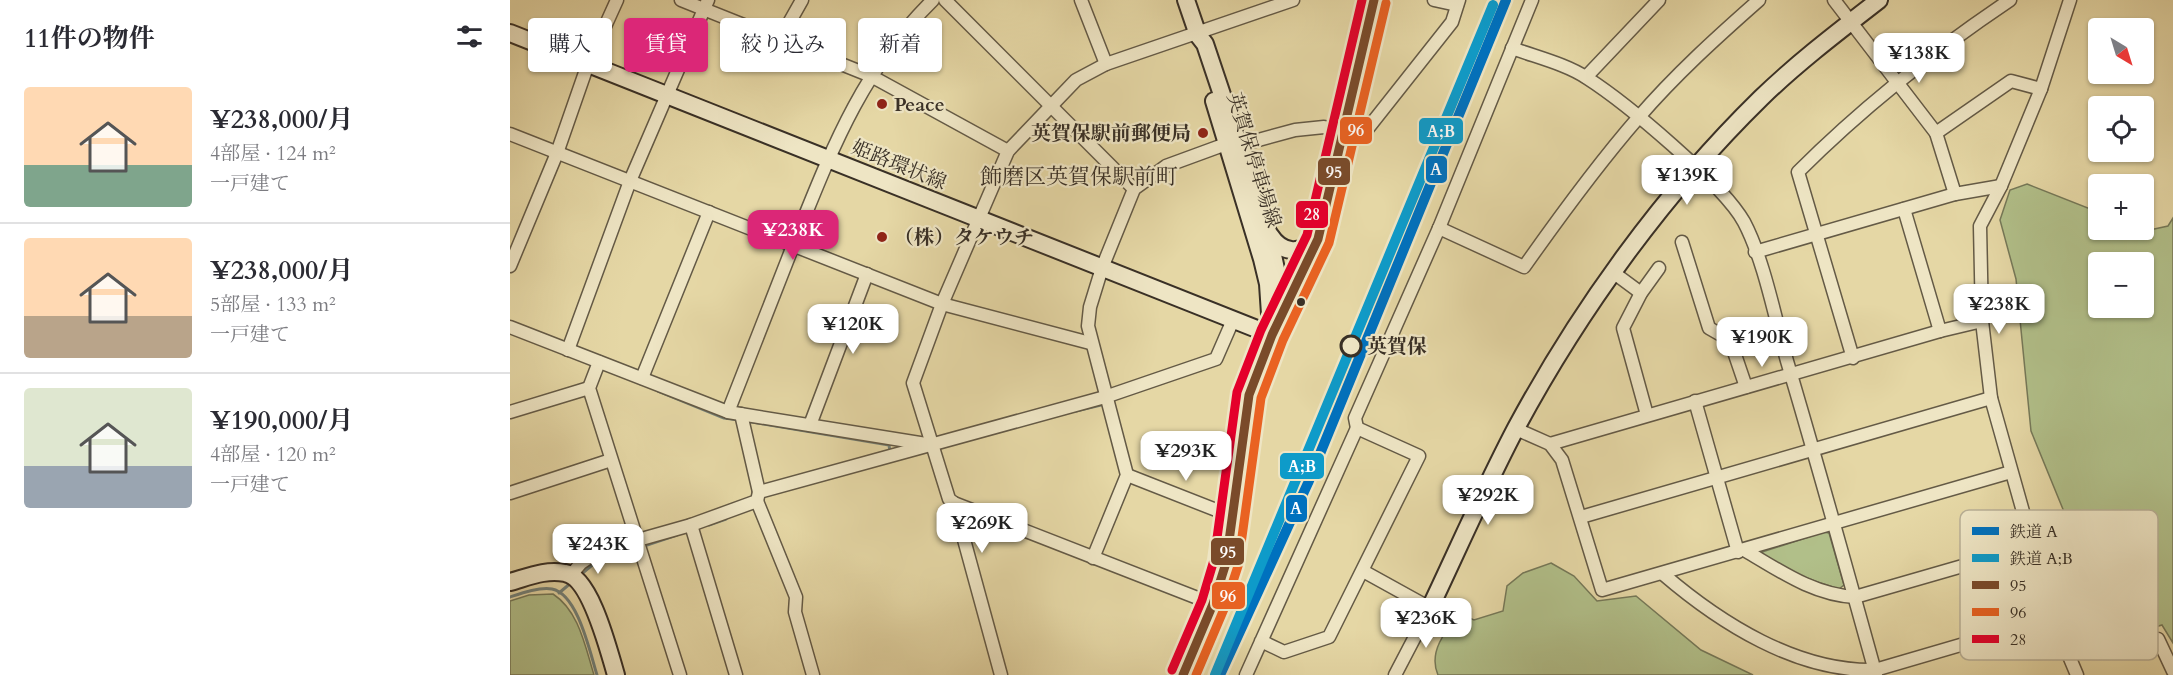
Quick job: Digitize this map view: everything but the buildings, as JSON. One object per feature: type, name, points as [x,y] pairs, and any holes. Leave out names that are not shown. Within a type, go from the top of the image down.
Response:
[{"type":"main road","name":"英賀保停車場線","points":[[1186,0],[1198,34],[1205,44],[1233,144],[1268,284],[1272,335]]},
{"type":"main road","points":[[1183,675],[1213,604],[1226,563],[1249,395],[1272,335],[1318,238],[1374,0]]},
{"type":"main road","points":[[1430,608],[1516,429],[1574,331],[1614,273],[1695,169],[1761,98],[1879,0]]},
{"type":"main road","name":"姫路環状線","points":[[510,33],[528,40]]},
{"type":"main road","name":"姫路環状線","points":[[608,72],[1272,335]]},
{"type":"main road","name":"英賀保停車場線","points":[[1233,144],[1268,232],[1282,297],[1280,320]]},
{"type":"main road","points":[[1268,232],[1279,246],[1286,250],[1300,249],[1318,238]]},
{"type":"main road","points":[[510,582],[545,572],[571,575],[583,583],[616,675]]},
{"type":"street","points":[[609,18],[617,0]]},
{"type":"street","points":[[681,0],[705,4],[735,18]]},
{"type":"street","points":[[792,18],[802,0]]},
{"type":"street","points":[[812,675],[795,612],[796,597],[758,497],[735,413],[793,245],[847,119],[871,76],[902,31],[933,0]]},
{"type":"street","points":[[945,0],[1134,189]]},
{"type":"street","points":[[1081,0],[1106,64]]},
{"type":"street","points":[[1213,604],[954,503],[949,499],[930,444],[913,383],[942,304],[1008,151],[1050,106],[1076,80],[1106,64],[1293,0]]},
{"type":"street","points":[[1093,558],[1127,475],[1090,343],[1088,326],[1090,307],[1102,268],[1134,189],[1166,166],[1233,144],[1294,130],[1324,127],[1361,137],[1452,22],[1458,3],[1434,0]]},
{"type":"street","points":[[1246,675],[1357,428],[1355,418],[1439,228],[1532,0]]},
{"type":"street","points":[[1586,77],[1659,0]]},
{"type":"street","points":[[1439,228],[1524,267],[1565,210],[1639,117],[1707,46],[1759,0]]},
{"type":"street","points":[[1834,0],[1936,133],[1956,194]]},
{"type":"street","points":[[1852,358],[1798,172],[1839,132],[1898,81],[1962,32],[2010,0]]},
{"type":"street","points":[[2022,510],[1992,398],[1982,321],[1980,226],[2001,186],[2041,89],[2070,0]]},
{"type":"street","points":[[568,350],[630,181],[705,4]]},
{"type":"street","points":[[1512,48],[1586,77],[1639,117],[1730,203],[1744,222],[1792,375],[1876,672]]},
{"type":"street","points":[[846,66],[871,76],[1008,151]]},
{"type":"street","points":[[510,266],[556,153],[585,72]]},
{"type":"street","points":[[1936,133],[2011,81],[2041,89]]},
{"type":"street","points":[[510,134],[942,304],[1090,343]]},
{"type":"street","points":[[1755,252],[1956,194],[2001,186]]},
{"type":"street","points":[[1904,209],[1940,331]]},
{"type":"street","points":[[642,378],[709,212]]},
{"type":"street","points":[[1682,242],[1709,328],[1730,340],[1746,387]]},
{"type":"street","points":[[1647,415],[1623,328],[1641,293],[1659,268]]},
{"type":"street","points":[[1614,273],[1641,293]]},
{"type":"street","points":[[810,425],[867,274]]},
{"type":"street","points":[[571,575],[590,555],[691,525],[758,497],[930,444],[1105,397],[1216,359],[1233,320]]},
{"type":"street","points":[[1550,444],[1940,331],[1982,321]]},
{"type":"street","points":[[510,327],[735,413],[930,444]]},
{"type":"street","points":[[598,362],[589,388],[680,675]]},
{"type":"street","points":[[510,412],[589,388]]},
{"type":"street","points":[[1581,517],[1992,398]]},
{"type":"street","points":[[1695,401],[1716,479],[1742,551],[1795,580],[1833,596],[1855,597],[1960,567]]},
{"type":"street","points":[[1261,641],[1284,652],[1329,637],[1419,456],[1357,428]]},
{"type":"street","points":[[1516,429],[1550,444],[1562,460],[1602,590],[2011,472]]},
{"type":"street","points":[[510,493],[611,460]]},
{"type":"street","points":[[1127,475],[1234,517]]},
{"type":"street","points":[[954,503],[1001,675]]},
{"type":"street","points":[[691,525],[736,675]]},
{"type":"street","points":[[1363,571],[1430,608],[1395,675]]},
{"type":"street","points":[[1663,574],[1695,602],[1742,631],[1801,657],[1848,670],[1876,672],[1960,646]]},
{"type":"street","points":[[2158,639],[2173,671]]},
{"type":"street","points":[[2071,660],[2077,675]]},
{"type":"green space","points":[[2027,184],[2088,208],[2088,240],[2154,240],[2154,229],[2168,226],[2173,218],[2173,643],[2162,625],[2158,626],[2158,510],[2063,510],[2031,431],[2016,279],[2000,220],[2010,190]]},
{"type":"green space","points":[[1824,532],[1829,533],[1844,585],[1839,589],[1785,569],[1767,558],[1762,552]]},
{"type":"green space","points":[[1551,563],[1574,576],[1597,601],[1636,596],[1701,650],[1753,675],[1438,675],[1435,666],[1437,650],[1449,627],[1460,614],[1474,620],[1503,611],[1507,586],[1523,573]]},
{"type":"green space","points":[[553,594],[562,601],[575,619],[594,675],[510,675],[510,601],[529,595]]},
{"type":"waterway","points":[[658,391],[724,418],[739,420]]},
{"type":"waterway","points":[[1076,411],[1101,405]]},
{"type":"waterway","points":[[746,421],[889,445],[890,452]]},
{"type":"waterway","points":[[709,525],[726,519]]},
{"type":"waterway","points":[[644,546],[677,535]]},
{"type":"waterway","points":[[579,576],[597,561],[637,548]]},
{"type":"waterway","points":[[559,593],[572,582]]},
{"type":"waterway","points":[[510,597],[542,589],[552,589],[561,593],[569,601],[582,626],[597,675]]},
{"type":"rail line","name":"A","points":[[1220,675],[1308,483],[1506,0]]},
{"type":"rail line","name":"A;B","points":[[1215,675],[1493,5]]},
{"type":"transit line","name":"28","points":[[1172,670],[1202,600],[1214,560],[1237,392],[1261,330],[1307,235],[1362,0]]},
{"type":"transit line","name":"95","points":[[1183,675],[1213,604],[1226,563],[1249,395],[1272,335],[1318,239],[1374,0]]},
{"type":"transit line","name":"96","points":[[1196,675],[1224,609],[1238,566],[1261,398],[1283,340],[1329,243],[1386,3]]},
{"type":"place","name":"Peace","points":[[882,104]]},
{"type":"place","name":"英賀保駅前郵便局","points":[[1203,133]]},
{"type":"place","name":"（株）タケウチ","points":[[882,237]]},
{"type":"place","name":"英賀保","points":[[1351,346]]},
{"type":"district","name":"飾磨区英賀保駅前町","points":[[1079,177]]}]
